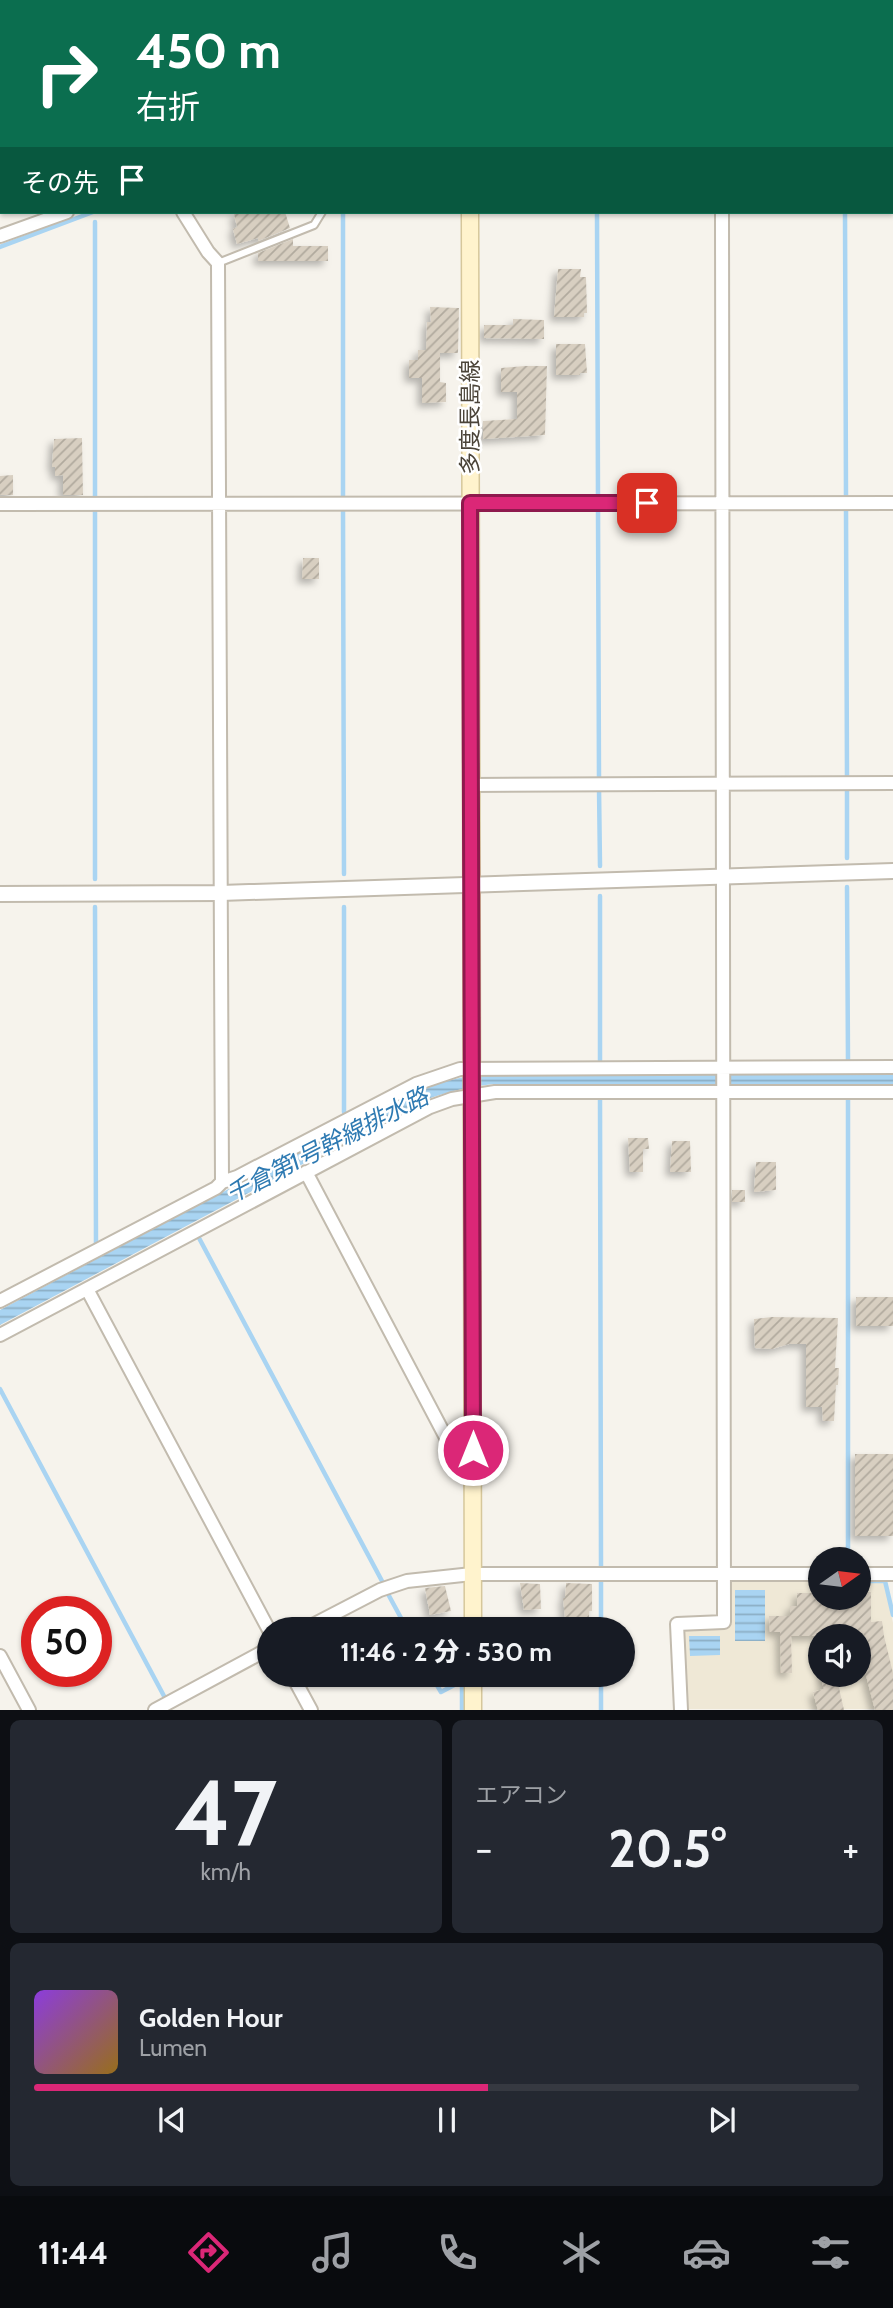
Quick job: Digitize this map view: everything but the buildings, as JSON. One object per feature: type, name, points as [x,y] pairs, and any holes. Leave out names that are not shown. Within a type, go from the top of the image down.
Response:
[{"type":"main road","name":"多度長島線","points":[[470,214],[473,1617]]},
{"type":"main road","points":[[473,1687],[473,1710]]},
{"type":"street","points":[[0,236],[61,214]]},
{"type":"street","points":[[184,214],[218,263],[222,1182]]},
{"type":"street","points":[[681,1710],[677,1624],[724,1622],[722,214]]},
{"type":"street","points":[[0,504],[893,503]]},
{"type":"street","points":[[471,785],[893,783]]},
{"type":"street","points":[[0,894],[220,892],[893,871]]},
{"type":"street","points":[[0,1301],[216,1188],[222,1182],[237,1177],[416,1084],[452,1072],[893,1067]]},
{"type":"street","points":[[0,1335],[430,1107],[452,1099],[495,1092],[893,1092]]},
{"type":"street","points":[[306,1172],[452,1447],[457,1450],[473,1450]]},
{"type":"street","points":[[87,1289],[262,1617]]},
{"type":"street","points":[[328,1617],[380,1590],[407,1581],[472,1574],[808,1574]]},
{"type":"street","points":[[872,1574],[893,1574]]},
{"type":"street","points":[[155,1710],[257,1655]]},
{"type":"street","points":[[0,1656],[29,1710]]},
{"type":"street","points":[[299,1687],[311,1710]]},
{"type":"lane","points":[[218,263],[314,225],[321,214]]},
{"type":"shaded area","points":[[808,1578],[808,1610],[872,1610],[872,1582],[884,1582],[893,1623],[893,1709],[685,1709],[682,1632],[686,1627],[730,1626],[729,1583],[733,1580]]},
{"type":"water","name":"千倉第1号幹線排水路","points":[[893,1072],[893,1084],[493,1084],[461,1089],[410,1107],[0,1325],[0,1310],[410,1093],[434,1084],[472,1075]]},
{"type":"water","points":[[735,1590],[765,1590],[765,1641],[735,1641]]},
{"type":"water","points":[[689,1636],[720,1636],[720,1655],[690,1656]]},
{"type":"waterway","points":[[0,247],[88,214]]},
{"type":"waterway","points":[[343,214],[343,499]]},
{"type":"waterway","points":[[597,214],[598,497]]},
{"type":"waterway","points":[[845,214],[846,497]]},
{"type":"waterway","points":[[95,222],[95,498]]},
{"type":"waterway","points":[[343,509],[344,874]]},
{"type":"waterway","points":[[95,510],[95,879]]},
{"type":"waterway","points":[[598,510],[599,779]]},
{"type":"waterway","points":[[846,510],[847,780]]},
{"type":"waterway","points":[[599,788],[600,866]]},
{"type":"waterway","points":[[847,789],[847,858]]},
{"type":"waterway","points":[[847,887],[848,1061]]},
{"type":"waterway","points":[[600,896],[600,1062]]},
{"type":"waterway","points":[[95,907],[96,1246]]},
{"type":"waterway","name":"千倉第1号幹線排水路","points":[[344,907],[344,1112]]},
{"type":"waterway","points":[[600,1098],[601,1567]]},
{"type":"waterway","points":[[848,1098],[848,1547]]},
{"type":"waterway","points":[[199,1238],[382,1581]]},
{"type":"waterway","points":[[0,1389],[164,1696]]},
{"type":"waterway","points":[[601,1581],[601,1617]]},
{"type":"waterway","points":[[872,1581],[885,1581],[893,1615]]},
{"type":"waterway","points":[[388,1594],[400,1617]]},
{"type":"waterway","points":[[438,1687],[441,1692],[450,1687]]},
{"type":"waterway","points":[[462,1687],[462,1710]]},
{"type":"waterway","points":[[601,1687],[601,1710]]},
{"type":"route","points":[[473,1450],[470,503],[647,503]]}]
